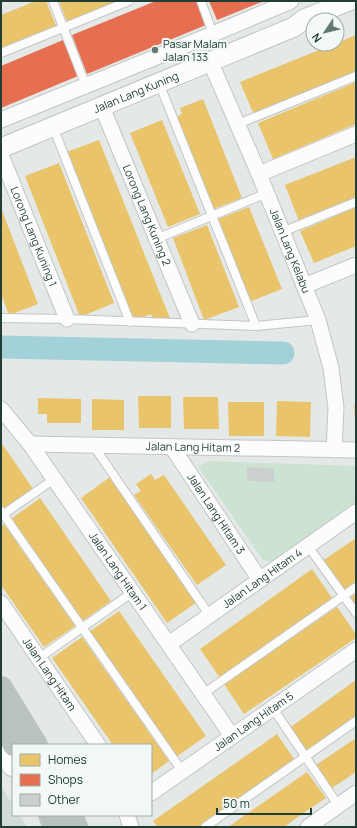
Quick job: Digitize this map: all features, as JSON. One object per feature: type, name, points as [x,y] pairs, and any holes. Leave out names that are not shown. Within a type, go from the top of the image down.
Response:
[{"type":"highway","points":[[1,688],[35,744]]},
{"type":"highway","points":[[1,722],[13,744]]},
{"type":"highway","points":[[50,816],[55,827]]},
{"type":"highway","points":[[71,816],[76,827]]},
{"type":"main road","points":[[1,677],[29,718],[43,744]]},
{"type":"main road","points":[[1,745],[12,763]]},
{"type":"main road","points":[[40,816],[46,827]]},
{"type":"main road","points":[[78,816],[82,827]]},
{"type":"street","points":[[1,120],[291,1]]},
{"type":"street","points":[[325,12],[337,1]]},
{"type":"street","name":"Jalan Lang Kuning","points":[[330,12],[349,1]]},
{"type":"street","name":"Jalan Lang Kuning","points":[[338,12],[356,6]]},
{"type":"street","name":"Jalan Lang Kuning","points":[[1,148],[294,27],[305,19]]},
{"type":"street","name":"Jalan Lang Kelabu","points":[[210,61],[267,193],[318,320],[331,368],[336,408],[334,450]]},
{"type":"street","name":"Lorong Lang Kuning 2","points":[[102,107],[192,324]]},
{"type":"street","points":[[259,174],[356,134]]},
{"type":"street","name":"Lorong Lang Kuning 1","points":[[1,155],[67,319]]},
{"type":"street","points":[[304,286],[356,264]]},
{"type":"street","name":"Jalan Lang Hitam 1","points":[[1,409],[30,444],[232,736]]},
{"type":"street","name":"Jalan Lang Hitam 2","points":[[30,444],[356,450]]},
{"type":"street","name":"Jalan Lang Hitam 3","points":[[172,447],[260,580]]},
{"type":"street","name":"Jalan Lang Hitam 4","points":[[169,644],[356,512]]},
{"type":"street","name":"Jalan Lang Hitam","points":[[1,603],[97,744]]},
{"type":"street","name":"Jalan Lang Hitam 5","points":[[152,792],[272,707],[356,650]]},
{"type":"street","points":[[308,827],[325,821],[338,805],[356,793]]},
{"type":"street","points":[[127,816],[131,827]]},
{"type":"lane","points":[[53,1],[86,86]]},
{"type":"lane","points":[[1,53],[129,1]]},
{"type":"lane","points":[[201,1],[213,34]]},
{"type":"lane","points":[[354,1],[356,6]]},
{"type":"lane","points":[[238,124],[356,76]]},
{"type":"lane","points":[[159,83],[256,326]]},
{"type":"lane","points":[[52,127],[130,322]]},
{"type":"lane","points":[[156,239],[267,193]]},
{"type":"lane","points":[[282,232],[356,202]]},
{"type":"lane","points":[[2,316],[256,326],[318,320]]},
{"type":"lane","points":[[93,445],[210,616]]},
{"type":"lane","points":[[54,479],[2,514],[182,771]]},
{"type":"lane","points":[[308,546],[356,613]]},
{"type":"lane","points":[[203,694],[356,586]]},
{"type":"lane","points":[[39,658],[133,592]]},
{"type":"lane","points":[[272,707],[338,805]]},
{"type":"lane","points":[[205,827],[356,721]]},
{"type":"shaded area","points":[[1,787],[12,804],[12,816],[20,816],[27,827],[1,827]]},
{"type":"green space","points":[[207,461],[356,466],[356,503],[272,561],[263,560],[198,467]],"holes":[[[247,467],[274,468],[274,481],[247,481]]]},
{"type":"building: Homes","points":[[36,1],[46,1],[57,28],[1,51],[1,15]]},
{"type":"building: Homes","points":[[59,1],[125,1],[68,24]]},
{"type":"building: Homes","points":[[356,35],[356,74],[254,115],[240,82],[314,52],[345,52],[345,40]]},
{"type":"building: Homes","points":[[356,82],[356,124],[273,159],[258,123]]},
{"type":"building: Homes","points":[[203,99],[242,198],[211,210],[175,117],[182,114],[180,108]]},
{"type":"building: Homes","points":[[162,120],[200,214],[168,227],[130,133]]},
{"type":"building: Homes","points":[[99,140],[171,321],[153,321],[151,314],[131,322],[64,153]]},
{"type":"building: Homes","points":[[356,157],[356,198],[299,221],[285,185]]},
{"type":"building: Homes","points":[[59,163],[114,303],[80,317],[25,176]]},
{"type":"building: Homes","points":[[249,207],[282,289],[249,302],[216,220]]},
{"type":"building: Homes","points":[[356,207],[356,246],[314,263],[300,231]]},
{"type":"building: Homes","points":[[1,208],[38,304],[9,315],[1,294]]},
{"type":"building: Homes","points":[[207,225],[239,307],[204,320],[173,238]]},
{"type":"building: Homes","points":[[138,396],[171,396],[171,428],[139,428]]},
{"type":"building: Homes","points":[[183,397],[218,397],[219,429],[184,429]]},
{"type":"building: Homes","points":[[38,398],[81,399],[81,423],[47,423],[47,414],[38,414]]},
{"type":"building: Homes","points":[[92,399],[124,400],[124,430],[92,430]]},
{"type":"building: Homes","points":[[277,401],[311,402],[310,437],[276,436]]},
{"type":"building: Homes","points":[[228,402],[264,402],[264,436],[229,436]]},
{"type":"building: Homes","points":[[354,405],[356,405],[356,421],[355,421]]},
{"type":"building: Homes","points":[[1,442],[33,489],[5,509],[1,504]]},
{"type":"building: Homes","points":[[151,474],[155,480],[164,475],[226,565],[197,585],[134,495],[141,491],[136,484]]},
{"type":"building: Homes","points":[[110,477],[197,602],[167,623],[81,498]]},
{"type":"building: Homes","points":[[40,498],[111,601],[81,622],[11,519]]},
{"type":"building: Homes","points":[[4,524],[75,626],[44,647],[1,585],[1,526]]},
{"type":"building: Homes","points":[[356,538],[356,582],[342,592],[321,562]]},
{"type":"building: Homes","points":[[312,569],[332,598],[220,678],[200,649]]},
{"type":"building: Homes","points":[[356,594],[356,612],[348,599]]},
{"type":"building: Homes","points":[[337,607],[356,634],[356,638],[244,714],[224,684]]},
{"type":"building: Homes","points":[[119,611],[206,736],[176,757],[89,632]]},
{"type":"building: Homes","points":[[82,637],[169,761],[152,773],[152,744],[112,744],[52,658]]},
{"type":"building: Homes","points":[[356,680],[356,718],[306,754],[288,729]]},
{"type":"building: Homes","points":[[277,734],[296,762],[203,827],[157,827],[153,821]]},
{"type":"building: Homes","points":[[356,738],[356,772],[329,790],[313,767]]},
{"type":"building: Homes","points":[[307,772],[326,798],[284,827],[228,827]]},
{"type":"building: Shops","points":[[156,1],[197,1],[206,25],[87,74],[72,35]]},
{"type":"building: Shops","points":[[209,1],[264,1],[217,20]]},
{"type":"building: Shops","points":[[63,40],[78,76],[1,108],[1,66]]},
{"type":"building: Other","points":[[247,467],[274,468],[274,482],[247,481]]},
{"type":"waterway","points":[[1,347],[283,353]]},
{"type":"place","name":"Pasar Malam Jalan 133","points":[[155,50]]}]
